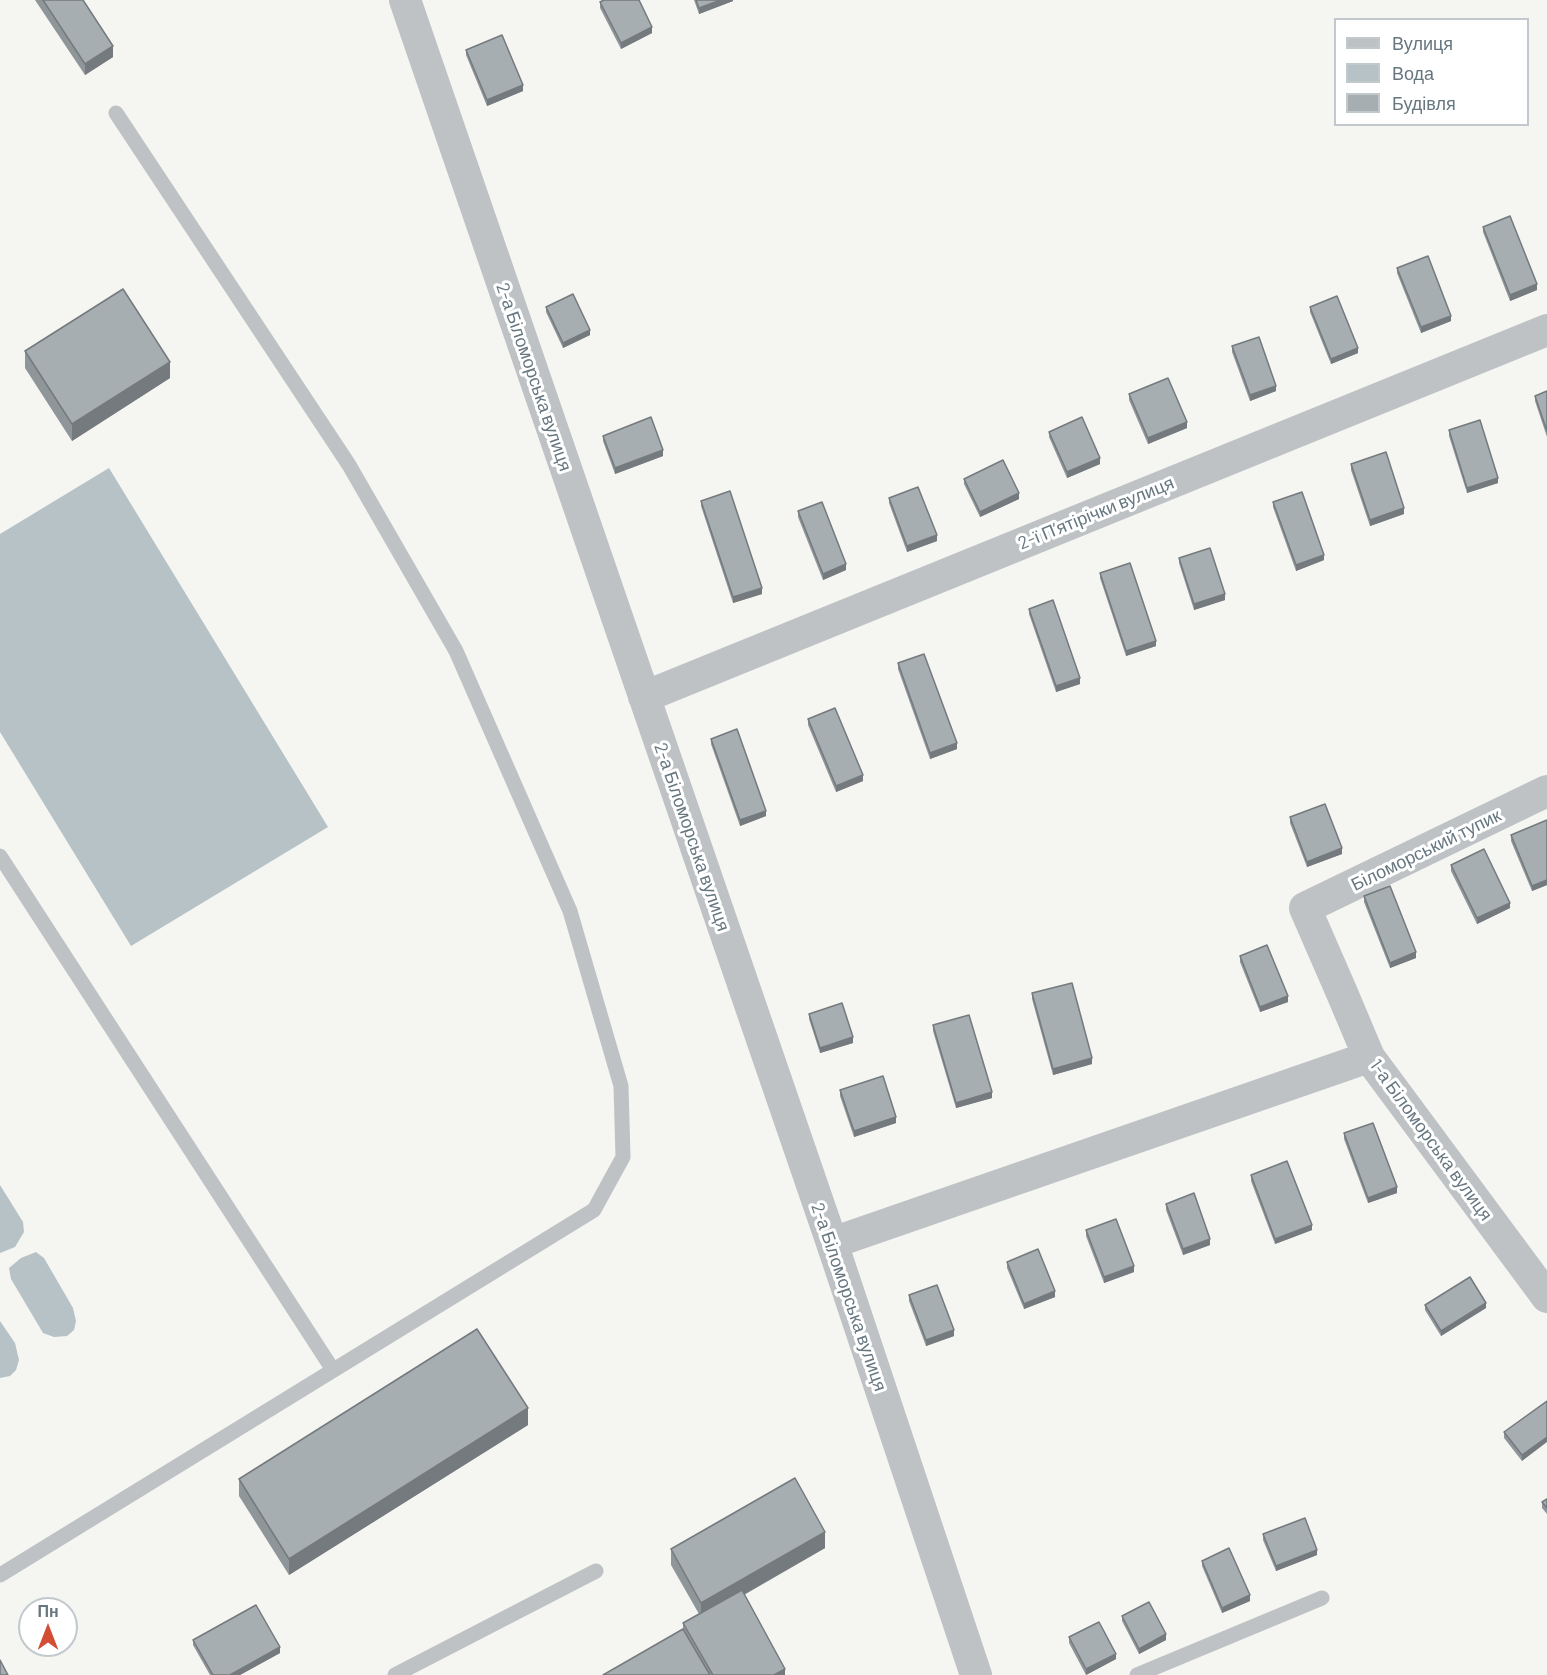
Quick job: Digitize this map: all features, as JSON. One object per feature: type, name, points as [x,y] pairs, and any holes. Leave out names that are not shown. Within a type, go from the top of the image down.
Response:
[{"type":"street","name":"2-а Біломорська вулиця","points":[[405,0],[832,1243],[976,1675]]},
{"type":"street","name":"2-ї П’ятірічки вулиця","points":[[644,697],[1547,330]]},
{"type":"street","name":"Біломорський тупик","points":[[1305,908],[1547,791]]},
{"type":"street","name":"1-а Біломорська вулиця","points":[[1305,908],[1369,1057],[1547,1297]]},
{"type":"street","points":[[832,1243],[1369,1057]]},
{"type":"lane","points":[[0,1575],[594,1210],[623,1157],[621,1086],[570,911],[456,651],[349,465],[116,113]]},
{"type":"lane","points":[[0,856],[333,1370]]},
{"type":"lane","points":[[395,1675],[596,1571]]},
{"type":"lane","points":[[1137,1675],[1322,1598]]},
{"type":"water","points":[[109,468],[328,827],[131,946],[0,732],[0,534]]},
{"type":"water","points":[[0,1185],[23,1222],[24,1232],[15,1247],[0,1253]]},
{"type":"water","points":[[36,1252],[44,1258],[73,1308],[76,1321],[74,1330],[67,1336],[54,1337],[43,1333],[11,1279],[9,1268],[21,1258]]},
{"type":"water","points":[[0,1321],[15,1343],[19,1360],[16,1370],[10,1376],[0,1378]]},
{"type":"building","points":[[43,0],[83,0],[113,46],[85,64]]},
{"type":"building","points":[[639,0],[652,27],[621,43],[600,2]]},
{"type":"building","points":[[696,0],[721,0],[699,8]]},
{"type":"building","points":[[502,35],[523,85],[487,100],[466,50]]},
{"type":"building","points":[[1510,216],[1537,284],[1510,295],[1483,227]]},
{"type":"building","points":[[1428,256],[1451,316],[1421,327],[1397,268]]},
{"type":"building","points":[[123,289],[170,362],[72,424],[25,351]]},
{"type":"building","points":[[573,294],[590,330],[563,343],[546,307]]},
{"type":"building","points":[[1337,296],[1358,348],[1331,359],[1310,307]]},
{"type":"building","points":[[1259,337],[1276,386],[1250,395],[1232,346]]},
{"type":"building","points":[[1168,378],[1187,422],[1148,438],[1129,394]]},
{"type":"building","points":[[1547,391],[1547,431],[1535,396]]},
{"type":"building","points":[[651,417],[663,450],[615,468],[603,436]]},
{"type":"building","points":[[1082,417],[1100,458],[1067,472],[1049,432]]},
{"type":"building","points":[[1480,420],[1498,478],[1467,488],[1449,430]]},
{"type":"building","points":[[1386,452],[1404,508],[1370,520],[1351,464]]},
{"type":"building","points":[[1003,460],[1019,493],[980,512],[964,479]]},
{"type":"building","points":[[918,487],[937,535],[907,546],[889,498]]},
{"type":"building","points":[[730,491],[762,588],[733,597],[701,501]]},
{"type":"building","points":[[1302,492],[1324,555],[1296,565],[1273,502]]},
{"type":"building","points":[[822,502],[846,564],[823,574],[798,511]]},
{"type":"building","points":[[1210,548],[1225,594],[1194,604],[1179,558]]},
{"type":"building","points":[[1130,563],[1156,641],[1126,651],[1100,573]]},
{"type":"building","points":[[1053,600],[1080,678],[1056,686],[1029,609]]},
{"type":"building","points":[[924,654],[957,743],[930,753],[898,663]]},
{"type":"building","points":[[835,708],[863,775],[836,786],[808,719]]},
{"type":"building","points":[[737,729],[766,811],[740,820],[711,739]]},
{"type":"building","points":[[1325,804],[1342,848],[1307,862],[1290,817]]},
{"type":"building","points":[[1547,820],[1547,880],[1532,886],[1511,835]]},
{"type":"building","points":[[1484,849],[1510,903],[1477,918],[1451,865]]},
{"type":"building","points":[[1390,886],[1416,952],[1390,963],[1364,896]]},
{"type":"building","points":[[1267,945],[1288,996],[1260,1007],[1240,956]]},
{"type":"building","points":[[1072,983],[1092,1058],[1053,1069],[1032,993]]},
{"type":"building","points":[[842,1003],[853,1037],[820,1048],[809,1014]]},
{"type":"building","points":[[969,1015],[992,1092],[956,1103],[933,1025]]},
{"type":"building","points":[[883,1076],[896,1117],[854,1131],[840,1090]]},
{"type":"building","points":[[1373,1123],[1397,1187],[1368,1198],[1344,1133]]},
{"type":"building","points":[[1287,1161],[1312,1225],[1275,1239],[1251,1175]]},
{"type":"building","points":[[1194,1193],[1210,1239],[1183,1249],[1166,1204]]},
{"type":"building","points":[[1116,1219],[1134,1266],[1104,1277],[1086,1230]]},
{"type":"building","points":[[1038,1249],[1055,1291],[1024,1304],[1007,1262]]},
{"type":"building","points":[[1470,1277],[1486,1303],[1441,1331],[1425,1305]]},
{"type":"building","points":[[937,1285],[954,1330],[926,1340],[909,1295]]},
{"type":"building","points":[[477,1329],[528,1408],[289,1559],[239,1479]]},
{"type":"building","points":[[1547,1401],[1547,1437],[1522,1455],[1504,1432]]},
{"type":"building","points":[[795,1478],[825,1532],[701,1603],[671,1549]]},
{"type":"building","points":[[1305,1518],[1317,1550],[1276,1566],[1263,1534]]},
{"type":"building","points":[[1229,1548],[1250,1595],[1222,1608],[1202,1561]]},
{"type":"building","points":[[742,1590],[785,1669],[774,1675],[713,1675],[683,1623]]},
{"type":"building","points":[[1149,1602],[1166,1634],[1139,1649],[1122,1616]]},
{"type":"building","points":[[256,1605],[280,1647],[230,1675],[213,1675],[193,1640]]},
{"type":"building","points":[[1099,1622],[1116,1654],[1086,1669],[1069,1637]]},
{"type":"building","points":[[683,1629],[710,1675],[603,1675]]},
{"type":"building","points":[[0,1660],[8,1675],[0,1675]]}]
